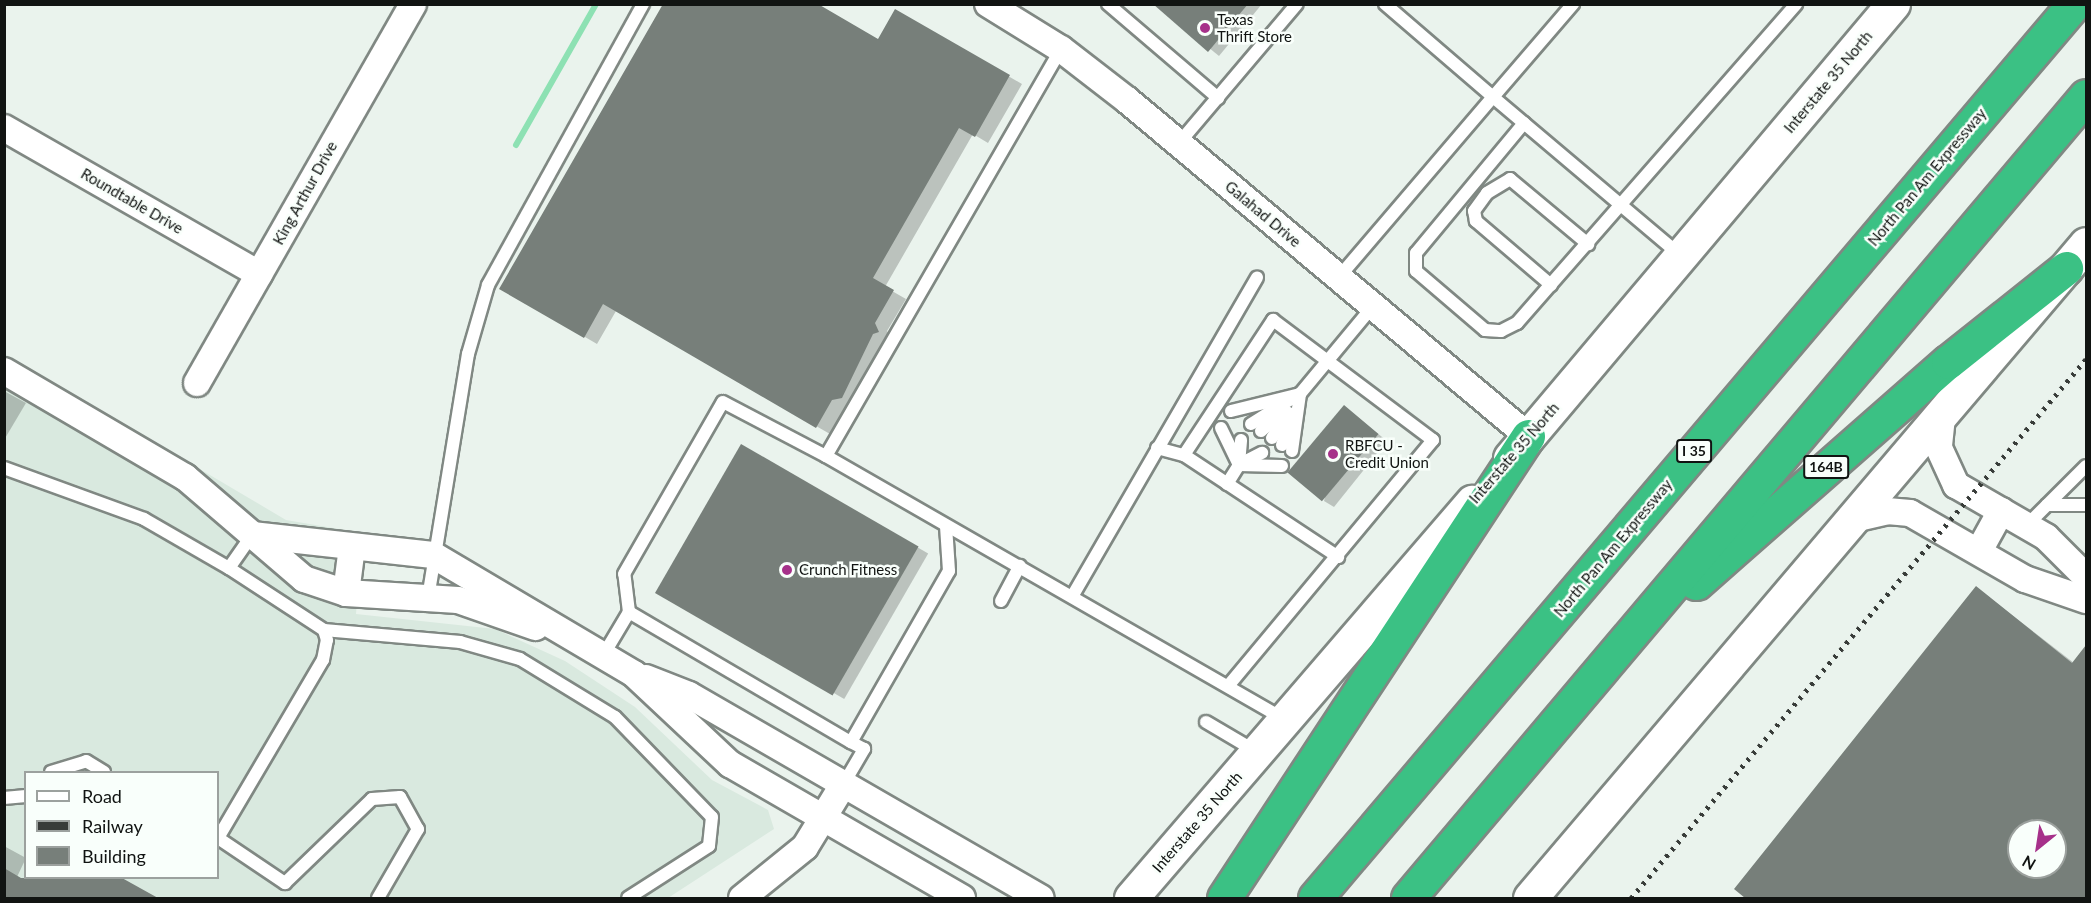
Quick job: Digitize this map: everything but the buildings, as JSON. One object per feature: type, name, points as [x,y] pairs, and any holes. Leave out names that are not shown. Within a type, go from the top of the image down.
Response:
[{"type":"highway","name":"North Pan Am Expressway","points":[[1315,898],[2074,4]]},
{"type":"highway","points":[[1408,898],[2086,96]]},
{"type":"highway","name":"164B","points":[[1595,675],[1748,534],[2066,268]]},
{"type":"highway","points":[[1224,898],[1528,436]]},
{"type":"main road","name":"Interstate 35 North","points":[[1131,898],[1528,436],[1893,4]]},
{"type":"main road","points":[[1530,898],[1849,520],[1942,417],[2086,244]]},
{"type":"street","name":"Galahad Drive","points":[[988,4],[1061,49],[1179,143],[1528,436]]},
{"type":"street","name":"King Arthur Drive","points":[[197,382],[259,274],[404,8]]},
{"type":"street","name":"Roundtable Drive","points":[[4,128],[259,274]]},
{"type":"street","points":[[4,371],[185,477],[304,579],[346,593],[458,600],[600,651]]},
{"type":"street","points":[[1942,417],[1939,448],[1948,475],[2026,526],[2086,577]]},
{"type":"street","points":[[1849,520],[1887,510],[1910,513],[2025,579],[2086,600]]},
{"type":"street","points":[[1979,552],[2001,511]]},
{"type":"street","points":[[252,535],[433,555],[600,651],[634,674],[730,764],[962,898]]},
{"type":"street","points":[[346,593],[352,547]]},
{"type":"street","points":[[634,674],[689,695],[1041,898]]},
{"type":"street","points":[[742,898],[805,847],[843,785]]},
{"type":"lane","points":[[428,598],[433,555],[468,354],[488,285],[643,4]]},
{"type":"lane","points":[[1108,4],[1218,98]]},
{"type":"lane","points":[[1179,143],[1297,4]]},
{"type":"lane","points":[[1385,4],[1681,256]]},
{"type":"lane","points":[[1339,277],[1573,4]]},
{"type":"lane","points":[[1524,123],[1428,232],[1416,253],[1416,271],[1485,330],[1501,331],[1517,323],[1623,207],[1796,4]]},
{"type":"lane","points":[[826,456],[1061,49]]},
{"type":"lane","points":[[1551,285],[1476,221],[1474,211],[1487,193],[1510,179],[1588,244]]},
{"type":"lane","points":[[1073,595],[1257,278]]},
{"type":"lane","points":[[1262,431],[1300,394],[1374,305]]},
{"type":"lane","points":[[1184,455],[1273,320],[1433,440],[1338,557],[1228,686]]},
{"type":"lane","points":[[1262,431],[1300,394]]},
{"type":"lane","points":[[1262,431],[1300,394]]},
{"type":"lane","points":[[1262,431],[1300,394]]},
{"type":"lane","points":[[600,651],[629,612],[624,574],[723,402],[826,456],[946,526],[1073,595],[1285,719]]},
{"type":"lane","points":[[1227,484],[1252,447]]},
{"type":"lane","points":[[1239,465],[1252,447]]},
{"type":"lane","points":[[1239,465],[1252,447]]},
{"type":"lane","points":[[1239,465],[1252,447]]},
{"type":"lane","points":[[1157,448],[1184,455],[1338,557]]},
{"type":"lane","points":[[2026,526],[2086,466]]},
{"type":"lane","points":[[4,468],[144,519],[229,568],[324,630],[460,642],[520,659],[615,717],[712,817],[709,846],[628,898]]},
{"type":"lane","points":[[2047,505],[2086,505]]},
{"type":"lane","points":[[851,742],[949,571],[946,526]]},
{"type":"lane","points":[[229,568],[252,535]]},
{"type":"lane","points":[[1000,601],[1020,566]]},
{"type":"lane","points":[[629,612],[864,750],[843,785]]},
{"type":"lane","points":[[219,836],[323,660],[324,630]]},
{"type":"lane","points":[[1206,722],[1257,752]]},
{"type":"lane","points":[[54,771],[86,761],[102,771]]},
{"type":"lane","points":[[4,798],[24,796]]},
{"type":"lane","points":[[219,839],[285,883],[372,799],[400,797],[418,829],[378,898]]},
{"type":"shaded area","points":[[5,354],[286,520],[362,533],[356,614],[495,629],[565,661],[635,707],[712,780],[768,810],[774,829],[668,898],[5,898]]},
{"type":"waterway","points":[[516,145],[596,4]]},
{"type":"railway","points":[[1631,898],[2086,359]]},
{"type":"place","name":"Texas Thrift Store","points":[[1205,28]]},
{"type":"place","name":"RBFCU - Credit Union","points":[[1333,454]]},
{"type":"place","name":"Crunch Fitness","points":[[787,570]]}]
